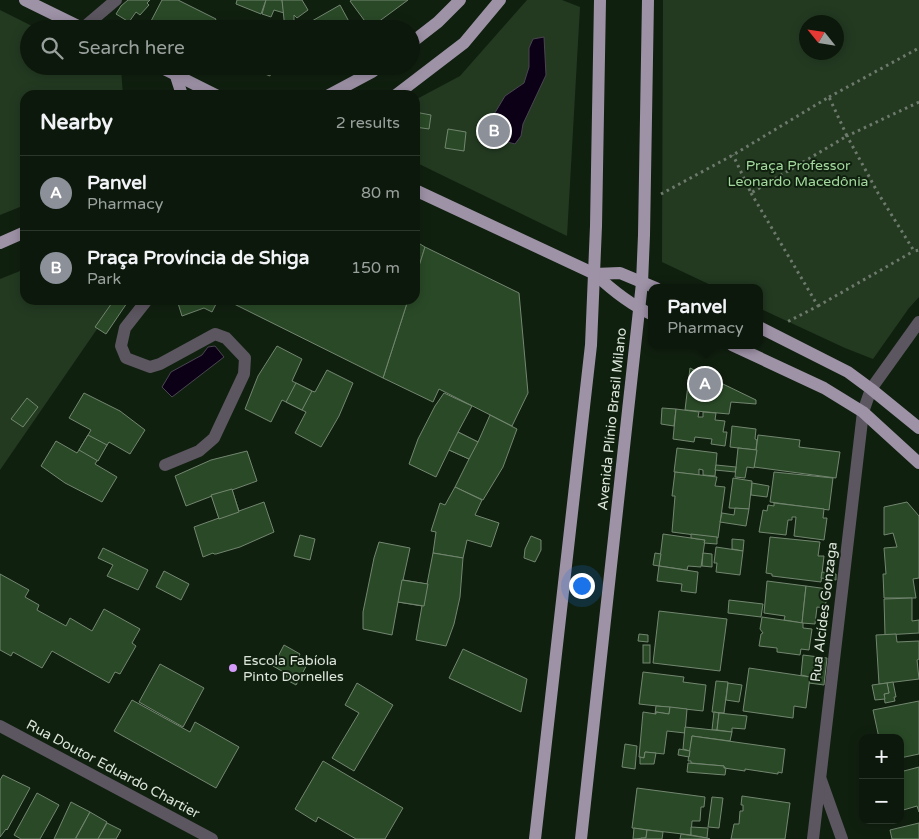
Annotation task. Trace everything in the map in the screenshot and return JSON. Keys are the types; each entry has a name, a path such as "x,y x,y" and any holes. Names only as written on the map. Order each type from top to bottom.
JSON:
{"main road":[{"path":"25,0 65,20"},
{"path":"420,36 438,22 460,0"},
{"path":"403,90 464,43 500,0"},
{"name":"Avenida Plínio Brasil Milano","path":"535,839 592,345 600,0"},
{"name":"Avenida Plínio Brasil Milano","path":"581,839 642,283 648,0"},
{"path":"338,90 366,75"},
{"path":"176,76 180,90"},
{"path":"176,76 205,90"},
{"path":"420,192 595,274 616,293 648,312"},
{"path":"0,243 20,234"},
{"path":"595,274 620,273 648,285"},
{"path":"764,329 848,372 919,428"},
{"path":"741,349 824,388 863,412 919,462"}],"street":[{"path":"93,20 116,0"},
{"path":"143,305 125,328 121,346 126,358 150,367 215,334 226,338 245,358 244,374 214,438 198,451 165,465"},
{"name":"Rua Alcídes Gonzaga","path":"813,839 863,412 871,389 919,322"},
{"name":"Rua Doutor Eduardo Chartier","path":"0,726 212,839"},
{"path":"820,776 842,839"}],"path":[{"path":"645,203 733,155 829,97 919,48"},
{"path":"829,97 847,136 878,193 914,251"},
{"path":"751,193 847,136 919,102"},
{"path":"733,155 751,193 818,306"},
{"path":"764,329 818,306 914,251 919,250"}],"green space":[{"path":"527,0 562,0 580,7 567,236 420,164 420,97 460,76"},
{"name":"Praça Professor Leonardo Macedônia","path":"663,0 919,0 919,297 873,359 763,310 763,284 709,284 662,262"},
{"path":"0,10 20,20 20,75 121,75 123,90 20,90 20,207 0,215"},
{"path":"20,271 20,305 114,305 0,470 0,279"}],"shaded area":[{"path":"544,37 546,75 523,124 521,136 515,144 500,140 500,133 490,121 505,96 524,83 529,67 529,48 533,39"},
{"path":"215,346 224,357 172,397 162,387 171,372 202,355 208,347"}],"building":[{"path":"128,0 150,0 147,3 149,5 140,15 136,12 130,20 126,20 116,14"},
{"path":"162,0 178,0 216,19 216,20 152,20"},
{"path":"237,0 266,0 261,14 236,4"},
{"path":"266,0 282,0 284,13 274,10 271,17 262,14"},
{"path":"282,0 302,0 308,10 297,18 294,15 294,20 284,20"},
{"path":"408,0 381,20 364,20 350,1"},
{"path":"340,5 348,20 314,20"},
{"path":"420,113 431,115 429,129 420,128"},
{"path":"448,129 466,132 464,151 445,148"},
{"path":"420,244 425,247 420,263"},
{"path":"425,247 519,293 528,393 512,426 439,389 433,402 383,378 406,305 420,305 420,263"},
{"path":"110,305 126,305 106,334 95,327"},
{"path":"179,305 216,305 212,312 204,308 182,316"},
{"path":"236,305 406,305 383,378"},
{"path":"277,346 302,359 292,381 312,391 315,392 327,370 353,383 339,416 321,447 295,433 306,412 282,400 271,422 245,409 258,376"},
{"path":"690,368 756,400 756,404 731,402 729,414 685,410"},
{"path":"296,383 312,391 302,410 286,402"},
{"path":"84,393 120,411 145,430 130,454 109,442 95,464 117,477 102,502 65,483 41,466 56,441 77,453 91,430 69,418"},
{"path":"444,393 472,406 458,432 478,442 490,415 517,429 503,467 483,500 455,487 469,459 449,450 436,477 409,464 418,439"},
{"path":"27,398 38,407 23,427 11,419"},
{"path":"662,408 676,409 674,426 661,424"},
{"path":"676,409 699,412 698,417 703,417 703,412 716,413 715,420 725,421 723,432 727,432 725,446 711,444 712,439 695,437 694,442 673,439"},
{"path":"732,426 756,429 756,450 730,447"},
{"path":"458,432 478,442 469,459 449,450"},
{"path":"88,435 107,445 98,461 79,450"},
{"path":"758,435 800,440 799,447 840,452 836,478 754,467"},
{"path":"677,448 717,453 715,476 703,475 703,470 699,469 699,475 674,472"},
{"path":"738,448 757,450 754,468 747,467 745,478 735,477"},
{"path":"247,451 257,481 232,490 239,511 264,502 274,532 240,547 203,557 194,527 219,518 212,496 186,506 175,476 211,460"},
{"path":"716,465 736,467 735,472 715,470"},
{"path":"675,472 717,477 715,486 725,487 718,538 672,532 675,496 672,496"},
{"path":"774,472 833,478 829,510 770,502"},
{"path":"733,478 752,481 749,509 729,508"},
{"path":"752,483 769,486 767,497 751,495"},
{"path":"455,487 482,500 475,515 499,523 491,547 467,540 463,558 433,553 436,532 431,531 440,503 445,505"},
{"path":"232,489 239,512 219,519 211,495"},
{"path":"907,502 919,516 919,578 913,579 916,598 884,598 883,574 886,574 884,548 897,547 893,533 884,535 884,507"},
{"path":"774,503 824,509 823,518 827,518 824,540 794,536 796,517 788,520 786,535 759,532 763,510 767,511 768,505 774,506"},
{"path":"735,508 749,509 746,526 720,522 722,513 734,515"},
{"path":"663,534 705,540 701,567 688,566 687,570 659,566"},
{"path":"691,534 717,537 717,544 704,543 705,540 691,538"},
{"path":"300,535 315,539 310,560 294,556"},
{"path":"531,536 541,540 541,550 535,562 524,558 525,549"},
{"path":"770,537 820,542 818,556 824,556 821,582 772,576 772,574 766,573"},
{"path":"732,539 744,540 743,551 732,549"},
{"path":"379,542 410,548 403,580 427,584 433,553 463,558 460,597 454,624 446,646 416,640 422,606 398,602 392,635 363,629 363,612"},
{"path":"716,547 743,551 740,575 716,572 717,563 714,563"},
{"path":"103,548 148,570 138,590 107,576 113,565 98,558"},
{"path":"655,553 661,554 659,566 653,565"},
{"path":"703,553 712,554 712,567 702,566"},
{"path":"659,566 698,572 696,593 681,591 682,584 657,581"},
{"path":"164,571 189,584 181,600 156,587"},
{"path":"822,572 836,574 836,580 821,578"},
{"path":"0,574 29,590 25,597 39,605 37,610 66,626 70,618 92,631 104,609 140,629 132,643 136,646 120,674 115,672 109,683 52,651 42,668 13,652 11,656 0,650"},
{"path":"402,580 428,584 424,606 398,602"},
{"path":"767,581 806,586 802,623 784,620 785,616 764,613"},
{"path":"806,586 828,589 825,608 817,607 815,624 802,623"},
{"path":"912,598 912,621 919,620 919,633 885,635 884,599"},
{"path":"729,600 763,604 761,617 728,613"},
{"path":"659,611 727,619 720,671 653,663"},
{"path":"762,617 803,623 803,628 812,629 809,650 801,649 800,655 777,652 777,648 759,646 761,634 763,633 760,629"},
{"path":"639,634 648,635 648,642 638,641"},
{"path":"896,634 897,642 919,641 919,659 917,660 919,679 879,684 876,635"},
{"path":"284,645 309,661 296,685 285,679 287,674 273,666"},
{"path":"643,645 650,645 650,663 643,663"},
{"path":"463,649 527,679 521,712 449,678"},
{"path":"803,655 827,658 824,685 809,683 810,677 801,675"},
{"path":"160,664 204,688 183,727 139,702"},
{"path":"749,668 810,677 806,708 794,706 793,718 743,711"},
{"path":"643,672 684,677 683,682 706,685 703,711 639,704"},
{"path":"716,681 728,682 724,713 712,712"},
{"path":"893,682 895,701 885,703 884,694 889,693 887,683"},
{"path":"357,683 393,705 354,771 332,758 359,713 345,705"},
{"path":"728,683 742,685 739,702 726,700"},
{"path":"887,683 889,693 884,694 885,699 875,700 872,685"},
{"path":"132,700 190,732 195,722 239,747 216,788 114,731"},
{"path":"919,701 919,754 904,757 904,734 878,734 873,710"},
{"path":"656,706 670,707 669,714 656,712 655,714"},
{"path":"670,707 687,709 685,733 667,731 664,754 645,752 644,758 639,757 643,712 669,714"},
{"path":"714,712 719,713 717,730 712,730"},
{"path":"719,713 747,716 745,729 732,728 732,732 717,730"},
{"path":"685,727 732,732 730,741 692,736 690,751 683,749"},
{"path":"692,736 785,749 782,773 745,769 745,771 724,768 724,766 691,763 691,761 688,761"},
{"path":"625,744 637,746 635,769 622,767"},
{"path":"679,749 690,751 689,757 678,755"},
{"path":"645,752 656,753 654,764 640,764 640,757 644,758"},
{"path":"323,761 403,808 385,839 356,839 318,817 316,822 295,809"},
{"path":"688,763 724,766 726,768 725,775 687,772"},
{"path":"919,767 919,812 917,806 904,810 904,771"},
{"path":"3,775 30,788 7,830 0,837 0,780"},
{"path":"637,788 705,797 704,807 701,807 700,821 692,821 691,835 632,828"},
{"path":"37,793 59,805 40,839 21,839 14,835"},
{"path":"742,796 790,803 785,839 731,839 734,824 739,824 740,811 743,811 743,805 741,805"},
{"path":"712,797 723,798 719,828 708,827"},
{"path":"71,802 90,812 75,839 54,839"},
{"path":"90,812 107,822 98,839 78,839 76,838"},
{"path":"107,823 121,830 116,839 98,839"},
{"path":"919,823 919,839 892,839 890,830"},
{"path":"691,827 708,828 707,838 691,835"},
{"path":"634,828 647,830 646,838 633,839"},
{"path":"647,830 663,832 662,839 641,839 646,838"},
{"path":"681,834 707,838 710,839 680,839"}],"place":[{"name":"Praça Província de Shiga","path":"494,131"},
{"name":"Panvel","path":"705,384"},
{"name":"Escola Fabíola Pinto Dornelles","path":"233,668"}]}
